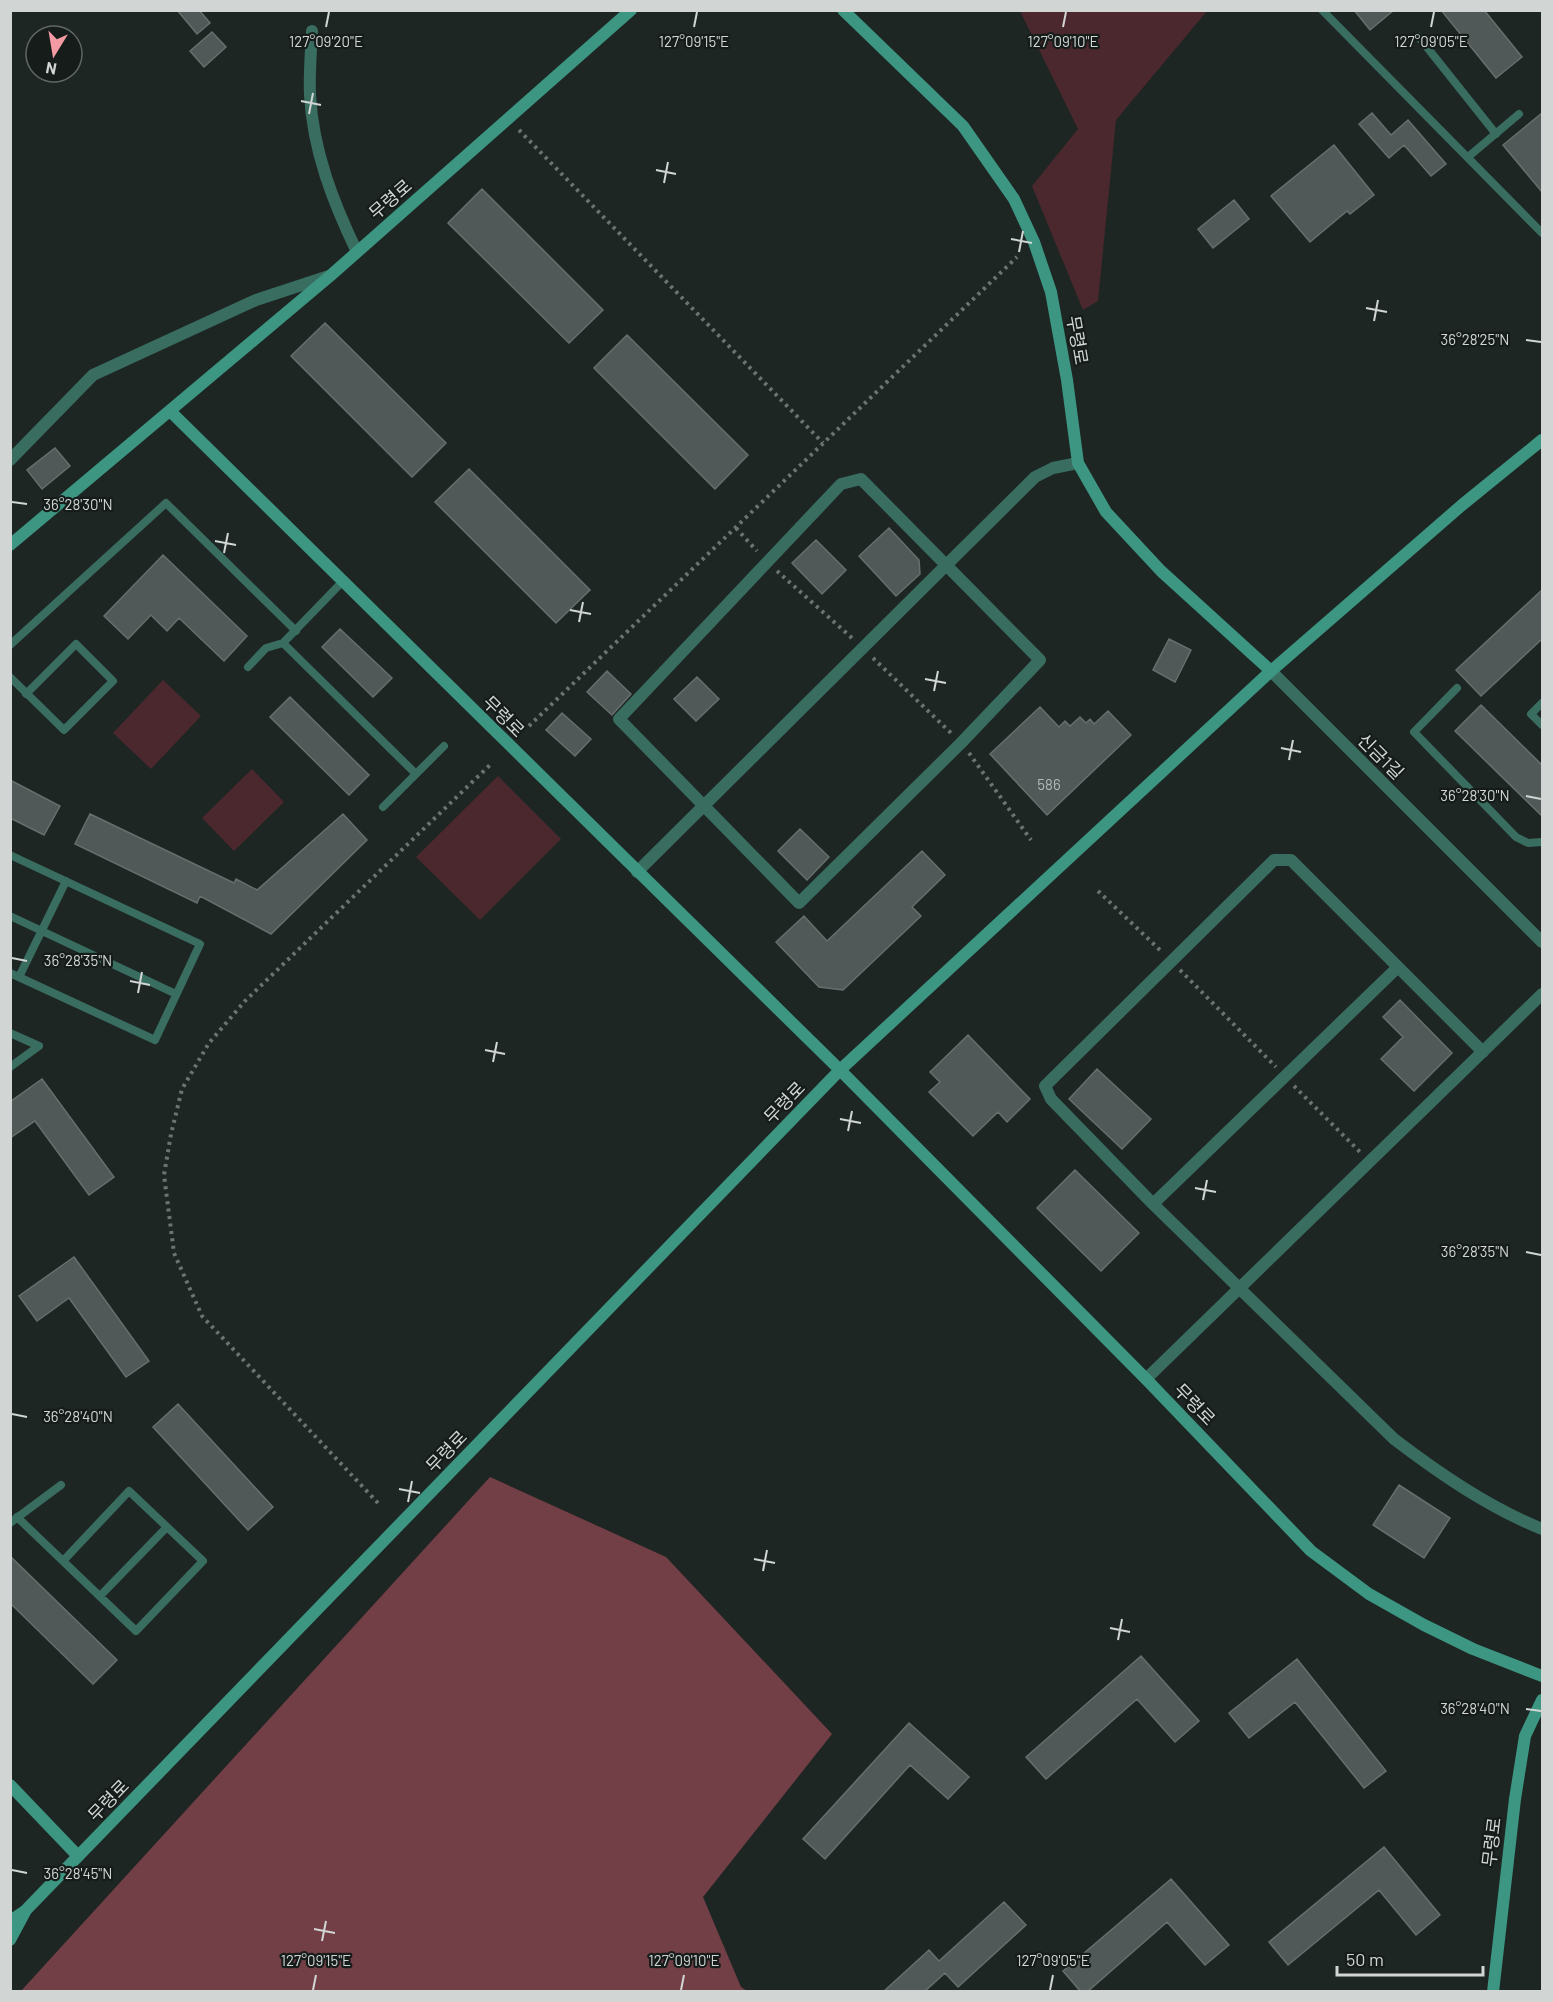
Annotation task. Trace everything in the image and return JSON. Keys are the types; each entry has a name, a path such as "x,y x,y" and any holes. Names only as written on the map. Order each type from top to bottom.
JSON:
{"street":[{"name":"무령로","path":"10,545 330,276 631,10"},
{"name":"무령로","path":"843,10 963,126 1014,199 1034,242 1051,292 1067,380 1077,463 1106,512 1161,572 1271,671"},
{"path":"312,31 310,95 317,152 335,205 357,252"},
{"path":"10,460 93,375 256,300 330,276"},
{"name":"무령로","path":"171,411 840,1070 1319,1557 1369,1594 1424,1625 1473,1649 1542,1676"},
{"name":"무령로","path":"10,1921 25,1911 840,1070 1271,671 1462,504 1542,440"},
{"path":"637,872 1035,477 1053,468 1077,463"},
{"path":"861,479 945,565 1040,660 961,743 799,903 619,719 841,484 861,479"},
{"name":"신금1길","path":"1271,671 1542,942"},
{"path":"1483,1052 1291,860 1274,860 1045,1086 1051,1099 1153,1204 1394,1439 1437,1472 1501,1510 1542,1529"},
{"path":"1153,1204 1398,967"},
{"path":"1146,1379 1542,994"},
{"name":"무령로","path":"1494,1992 1513,1809 1523,1746 1525,1736 1542,1700"},
{"path":"10,1785 78,1856"},
{"name":"무령로","path":"10,1940 25,1911"}],"lane":[{"path":"1322,10 1542,233"},
{"path":"1418,36 1496,134"},
{"path":"1468,157 1519,114"},
{"path":"10,645 166,503 296,631"},
{"path":"248,667 266,648 283,643 344,580"},
{"path":"283,643 416,774"},
{"path":"10,677 26,694 64,730 113,681 76,644 26,694"},
{"path":"1457,688 1414,732 1516,837 1528,843 1542,842"},
{"path":"1542,703 1531,714 1542,725"},
{"path":"383,807 444,746"},
{"path":"10,855 200,944 155,1040 10,973"},
{"path":"19,977 66,881"},
{"path":"10,916 176,994"},
{"path":"10,1034 39,1046 10,1067"},
{"path":"61,1485 14,1520 63,1561 136,1631 203,1561 129,1491 63,1561"},
{"path":"100,1596 167,1527"}],"path":[{"path":"519,130 823,443"},
{"path":"530,726 1017,257"},
{"path":"735,528 768,563 862,647 961,743 1031,840"},
{"path":"378,1503 202,1316 174,1253 164,1175 182,1089 209,1042 245,1001 492,763"},
{"path":"1098,891 1171,961 1370,1162"}],"shaded area":[{"path":"1020,11 1207,11 1116,120 1098,301 1083,310 1032,186 1078,129"},
{"path":"163,680 201,716 151,769 113,733"},
{"path":"252,769 284,802 234,851 202,818"},
{"path":"498,776 561,839 480,920 416,857"},
{"path":"490,1477 666,1557 832,1734 703,1897 741,1987 747,1991 21,1991"}],"building":[{"path":"177,10 199,10 210,23 197,34"},
{"path":"1354,10 1394,10 1370,30"},
{"path":"1441,10 1484,10 1522,57 1496,78"},
{"path":"212,32 226,47 204,67 190,51"},
{"path":"1372,113 1391,135 1408,120 1446,164 1431,176 1404,145 1389,158 1359,124"},
{"path":"1542,113 1542,192 1503,145"},
{"path":"1334,145 1374,195 1350,214 1347,211 1310,242 1271,196"},
{"path":"482,189 603,310 569,343 448,223"},
{"path":"1234,200 1249,219 1213,248 1198,229"},
{"path":"325,323 446,443 412,477 291,356"},
{"path":"627,335 748,455 715,489 594,368"},
{"path":"55,448 70,466 42,489 27,470"},
{"path":"469,469 590,590 556,623 435,502"},
{"path":"889,528 919,560 920,574 896,596 859,556"},
{"path":"816,540 846,570 822,594 792,563"},
{"path":"163,555 247,636 224,661 179,618 167,631 151,615 128,639 104,616"},
{"path":"1542,590 1542,639 1481,696 1456,670"},
{"path":"340,629 392,678 373,697 322,647"},
{"path":"1169,639 1191,650 1175,682 1153,670"},
{"path":"607,671 631,694 612,715 587,692"},
{"path":"697,677 719,699 696,721 674,699"},
{"path":"290,697 369,775 349,795 270,717"},
{"path":"1481,705 1542,765 1542,816 1455,731"},
{"path":"1040,707 1059,727 1065,721 1070,726 1080,717 1086,723 1090,719 1094,724 1108,711 1131,735 1047,815 990,754"},
{"path":"562,713 591,739 575,756 546,730"},
{"path":"10,780 60,806 44,835 10,818"},
{"path":"90,814 234,883 236,879 257,890 343,814 367,840 271,934 200,896 197,903 75,844"},
{"path":"800,829 829,857 807,880 778,851"},
{"path":"922,851 945,875 912,907 921,916 843,990 819,987 776,942 804,916 827,941"},
{"path":"1400,1000 1452,1053 1414,1091 1381,1059 1403,1037 1383,1017"},
{"path":"968,1035 1030,1099 1007,1122 998,1112 973,1136 929,1092 940,1082 930,1072"},
{"path":"1097,1069 1151,1119 1122,1149 1069,1099"},
{"path":"42,1079 114,1177 89,1195 35,1121 10,1138 10,1102"},
{"path":"1075,1170 1139,1233 1101,1271 1037,1208"},
{"path":"74,1257 149,1361 126,1377 69,1298 37,1321 19,1296"},
{"path":"178,1404 273,1507 248,1530 153,1427"},
{"path":"1399,1485 1450,1518 1424,1558 1373,1525"},
{"path":"10,1556 117,1660 93,1684 10,1603"},
{"path":"1141,1656 1199,1721 1175,1742 1137,1699 1046,1779 1026,1757"},
{"path":"1297,1659 1386,1771 1364,1788 1295,1702 1249,1738 1229,1713"},
{"path":"909,1723 969,1777 948,1799 910,1765 825,1859 803,1839"},
{"path":"1384,1847 1440,1915 1416,1935 1379,1890 1288,1965 1269,1942"},
{"path":"1171,1879 1229,1945 1205,1965 1167,1922 1087,1992 1081,1992 1063,1971"},
{"path":"1004,1902 1026,1925 958,1987 945,1973 924,1992 883,1992 929,1950 939,1961"}]}
